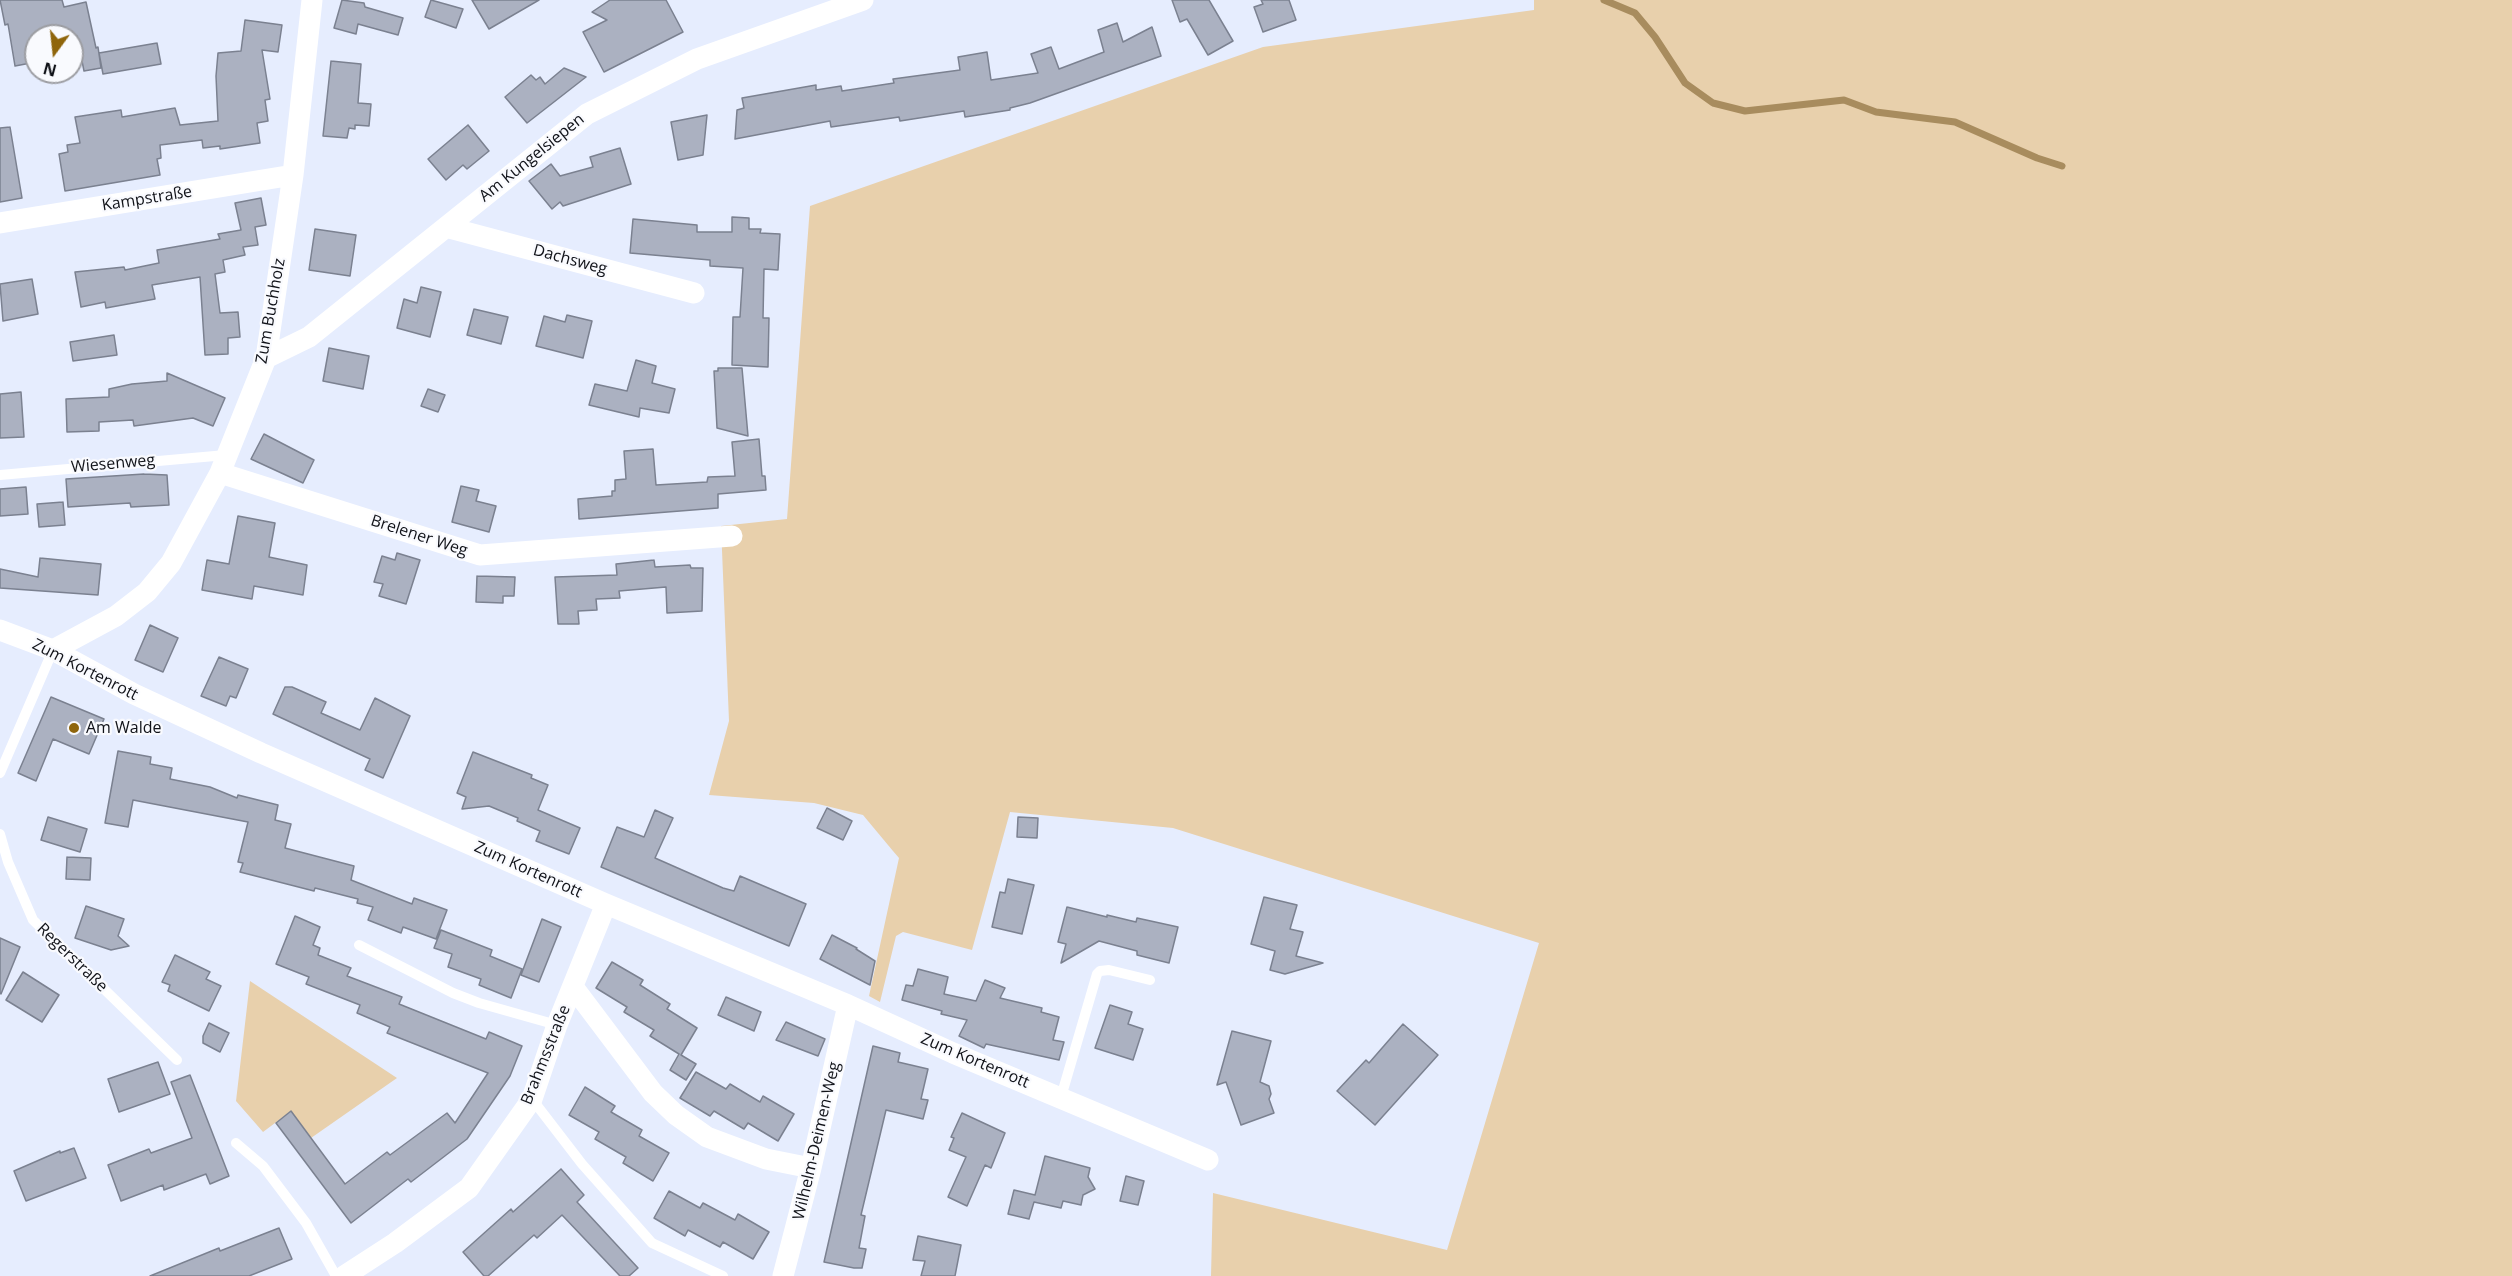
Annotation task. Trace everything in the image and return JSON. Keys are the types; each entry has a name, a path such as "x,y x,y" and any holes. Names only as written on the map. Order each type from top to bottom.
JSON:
{"street":[{"name":"Zum Buchholz","path":"52,650 116,616 147,592 171,563 223,464 266,358 293,175 312,0"},
{"name":"Am Kungelsiepen","path":"266,358 309,337 587,114 697,59 864,0"},
{"name":"Kampstraße","path":"0,223 293,175"},
{"name":"Dachsweg","path":"446,227 694,293"},
{"name":"Brelener Weg","path":"223,464 480,555 732,536"},
{"name":"Zum Kortenrott","path":"0,630 52,650 134,694 240,743 606,904 1208,1160"},
{"name":"Brahmsstraße","path":"344,1276 395,1243 469,1188 532,1099 557,1025 574,988 606,904"},
{"path":"574,988 653,1093 676,1115 707,1137 766,1158 811,1168"},
{"name":"Wilhelm-Deimen-Weg","path":"783,1276 811,1168 848,1005"}],"lane":[{"name":"Wiesenweg","path":"0,475 223,464"},
{"path":"0,773 52,650"},
{"name":"Regerstraße","path":"0,834 8,862 33,920 177,1060"},
{"path":"358,945 453,993 478,1003 557,1025"},
{"path":"1061,1098 1097,974 1100,971 1109,970 1149,980"},
{"path":"532,1099 582,1164 652,1243 723,1276"},
{"path":"236,1143 263,1166 292,1204 306,1223 336,1276"}],"shaded area":[{"path":"1534,0 2512,0 2512,1276 1211,1276 1213,1193 1447,1250 1539,943 1173,828 1010,812 972,950 903,932 896,936 880,1002 869,996 899,858 863,815 814,803 709,795 729,721 721,526 787,519 810,206 1263,47 1534,10"},
{"path":"250,981 397,1078 311,1138 291,1111 263,1132 236,1101"}],"building":[{"path":"0,0 62,0 64,7 86,2 101,68 84,71 84,24 24,24 24,64 15,66 8,24 5,25"},
{"path":"342,0 364,3 365,7 403,18 398,35 358,24 356,34 334,28"},
{"path":"431,0 463,9 456,28 425,17"},
{"path":"472,0 539,0 489,29"},
{"path":"610,0 666,0 683,32 604,72 583,32 607,20 592,12"},
{"path":"1172,0 1209,0 1233,41 1208,55 1187,19 1180,22"},
{"path":"1261,0 1289,0 1296,20 1263,32 1254,7 1263,4"},
{"path":"245,20 282,25 278,52 262,50 270,99 265,100 268,121 257,123 260,143 220,149 220,146 203,148 202,140 160,145 161,158 157,159 160,175 65,191 59,154 68,152 67,145 80,143 75,117 121,110 122,117 175,108 180,125 218,121 216,76 218,53 241,51"},
{"path":"1117,23 1123,42 1152,27 1161,56 1010,108 1010,110 965,117 964,111 900,121 899,117 831,127 830,121 735,139 737,110 744,108 742,98 816,85 816,90 841,86 842,91 894,83 893,79 960,70 958,57 987,52 991,80 1038,73 1031,54 1051,47 1059,69 1104,52 1098,30"},
{"path":"157,43 161,64 103,74 99,53"},
{"path":"331,61 361,64 358,103 371,104 369,126 355,125 355,129 349,128 347,138 323,136"},
{"path":"564,68 586,77 527,123 505,97 531,75 536,80 540,77 545,84"},
{"path":"707,115 703,155 678,160 671,122"},
{"path":"468,125 489,151 467,169 463,165 446,180 428,159"},
{"path":"10,127 22,198 0,202 0,128"},
{"path":"620,148 631,184 563,206 560,202 552,209 529,181 551,164 560,176 593,167 590,157"},
{"path":"261,198 266,225 255,227 258,245 243,247 245,255 223,260 225,272 215,274 220,313 238,312 240,337 228,338 228,354 205,355 200,277 152,285 155,299 106,308 105,302 81,307 75,272 124,267 125,270 159,263 157,250 220,239 218,234 241,230 235,203"},
{"path":"732,217 749,218 749,229 761,229 760,233 780,234 778,270 764,269 763,318 769,318 768,367 732,365 733,317 740,317 743,268 710,266 710,260 630,253 633,219 697,225 697,232 732,232"},
{"path":"315,229 356,235 350,276 309,270"},
{"path":"32,279 38,314 3,321 0,284"},
{"path":"421,287 441,292 430,337 397,328 404,299 417,303"},
{"path":"474,309 508,317 501,344 467,335"},
{"path":"567,315 592,321 583,358 536,346 544,316 565,322"},
{"path":"114,335 117,355 73,361 70,342"},
{"path":"329,348 369,356 363,389 323,381"},
{"path":"636,360 656,366 652,383 675,389 669,413 640,408 639,417 589,405 595,384 627,391"},
{"path":"718,368 742,368 748,436 717,428 714,371 718,371"},
{"path":"167,373 225,398 213,426 193,418 134,426 133,420 99,422 99,431 67,432 66,399 109,397 109,389 132,384 167,381"},
{"path":"428,389 445,395 438,412 421,406"},
{"path":"21,392 24,437 0,438 0,394"},
{"path":"264,434 314,460 303,483 251,459"},
{"path":"759,439 762,476 765,476 766,490 718,494 718,508 579,519 578,499 612,496 612,491 615,491 615,480 626,479 624,451 653,449 656,485 707,482 708,477 735,476 732,442"},
{"path":"144,474 167,475 169,505 131,507 130,503 68,507 66,479"},
{"path":"461,486 479,490 476,501 496,506 489,532 452,522"},
{"path":"26,487 28,514 0,516 0,489"},
{"path":"63,502 65,525 39,527 37,504"},
{"path":"238,516 275,523 269,557 307,565 303,595 254,586 252,599 202,590 207,560 229,564"},
{"path":"397,553 420,560 406,604 379,596 383,584 374,582 382,556 395,560"},
{"path":"40,558 101,564 98,595 0,588 0,569 38,577"},
{"path":"654,560 655,567 690,565 691,568 703,568 702,611 667,613 666,587 619,591 620,598 596,599 597,610 578,611 579,624 558,624 555,577 617,575 616,564"},
{"path":"477,576 515,577 514,596 503,596 503,603 476,602"},
{"path":"150,625 178,638 163,672 135,660"},
{"path":"219,657 248,669 236,698 230,696 226,706 201,696"},
{"path":"285,687 292,687 326,702 321,713 360,730 375,698 410,716 383,778 365,770 370,759 273,714"},
{"name":"Am Walde","path":"51,697 104,719 89,754 53,739 36,781 18,773"},
{"path":"118,751 151,757 150,764 172,768 170,779 210,787 237,798 238,795 278,805 275,820 291,824 285,848 354,866 351,880 412,904 414,898 447,910 436,939 403,927 401,933 368,920 373,907 357,903 358,899 315,888 314,891 240,872 243,863 238,862 248,822 133,800 128,827 105,823"},
{"path":"473,752 532,775 531,778 548,785 538,810 580,828 569,854 536,841 540,831 517,821 518,818 489,806 462,809 466,797 457,793"},
{"path":"827,808 852,821 843,840 817,828"},
{"path":"655,810 673,818 655,858 723,888 734,891 740,876 806,904 789,946 601,867 617,827 644,837"},
{"path":"48,817 87,829 80,852 41,840"},
{"path":"1018,817 1038,818 1037,838 1017,837"},
{"path":"67,857 91,858 90,880 66,879"},
{"path":"1008,879 1034,885 1022,934 992,927 1000,892 1005,893"},
{"path":"1264,897 1297,905 1290,929 1303,932 1296,956 1323,963 1285,974 1270,970 1275,951 1251,944"},
{"path":"86,906 124,919 118,936 129,946 111,950 75,938"},
{"path":"1067,907 1107,917 1107,915 1136,922 1137,918 1178,927 1169,963 1137,955 1137,951 1099,941 1061,963 1066,944 1058,942"},
{"path":"295,916 320,927 313,945 320,948 318,955 351,968 347,976 402,997 399,1004 486,1039 489,1032 522,1046 510,1076 467,1139 411,1182 408,1179 351,1223 276,1123 291,1111 345,1184 387,1152 390,1155 447,1113 455,1123 488,1073 387,1033 390,1027 357,1013 360,1005 306,984 309,977 276,964"},
{"path":"542,919 561,927 539,982 521,975"},
{"path":"441,930 492,950 490,956 522,969 511,998 479,985 481,979 448,967 452,954 434,948"},
{"path":"832,935 857,948 875,961 870,985 820,959"},
{"path":"0,938 20,947 1,994 0,993"},
{"path":"175,955 210,972 206,979 221,986 209,1011 168,991 170,985 162,982"},
{"path":"612,962 643,980 640,985 670,1004 667,1009 697,1028 681,1055 696,1064 686,1080 670,1070 679,1054 650,1036 654,1030 624,1012 627,1007 596,988"},
{"path":"918,969 948,977 944,994 976,1001 985,980 1005,988 1000,998 1042,1008 1041,1012 1059,1017 1053,1040 1064,1042 1059,1060 986,1044 984,1048 959,1036 967,1020 941,1014 942,1011 902,1000 906,985 913,986"},
{"path":"23,972 59,995 42,1022 6,1000"},
{"path":"726,997 761,1012 754,1031 718,1015"},
{"path":"1110,1005 1132,1012 1128,1024 1143,1029 1133,1060 1095,1048"},
{"path":"786,1022 825,1039 818,1056 776,1040"},
{"path":"209,1023 229,1033 220,1052 203,1043 203,1036"},
{"path":"1403,1024 1438,1055 1375,1125 1337,1091 1366,1060 1369,1063"},
{"path":"1232,1031 1271,1041 1260,1082 1269,1086 1271,1094 1269,1099 1274,1113 1241,1125 1226,1082 1217,1085"},
{"path":"873,1046 900,1053 898,1062 928,1069 921,1099 928,1100 923,1119 886,1110 861,1215 865,1216 859,1248 866,1249 862,1268 854,1268 824,1262"},
{"path":"158,1062 170,1094 119,1112 108,1079"},
{"path":"696,1072 726,1089 730,1084 760,1102 763,1096 794,1114 778,1141 748,1123 744,1129 714,1111 710,1116 680,1098"},
{"path":"190,1075 229,1176 210,1184 206,1174 164,1190 163,1185 121,1201 108,1165 149,1149 151,1153 192,1138 171,1082"},
{"path":"585,1087 615,1106 611,1112 642,1130 639,1136 669,1153 653,1181 623,1163 626,1157 595,1139 599,1132 569,1115"},
{"path":"962,1113 1005,1133 991,1168 985,1165 967,1206 948,1197 966,1157 949,1150 954,1138 951,1137"},
{"path":"74,1148 86,1178 26,1201 14,1171 60,1151 60,1153"},
{"path":"1045,1156 1090,1168 1088,1177 1095,1189 1083,1195 1081,1205 1063,1201 1061,1208 1034,1202 1029,1219 1008,1214 1014,1190 1035,1195"},
{"path":"561,1169 584,1195 577,1202 638,1268 629,1276 620,1276 562,1215 537,1238 534,1235 488,1276 484,1276 463,1252"},
{"path":"1126,1176 1144,1181 1138,1205 1120,1201"},
{"path":"669,1191 700,1208 703,1203 735,1220 738,1214 769,1232 753,1259 723,1242 720,1247 688,1230 685,1236 654,1218"},
{"path":"279,1228 292,1259 249,1276 150,1276 219,1248 220,1251"},
{"path":"918,1236 961,1245 955,1276 921,1276 925,1261 913,1260"}],"waterway":[{"path":"1604,0 1635,13 1655,37 1685,83 1713,103 1745,111 1844,100 1876,112 1955,122 2037,158 2062,166"}],"place":[{"name":"Am Walde","path":"74,728"}]}
